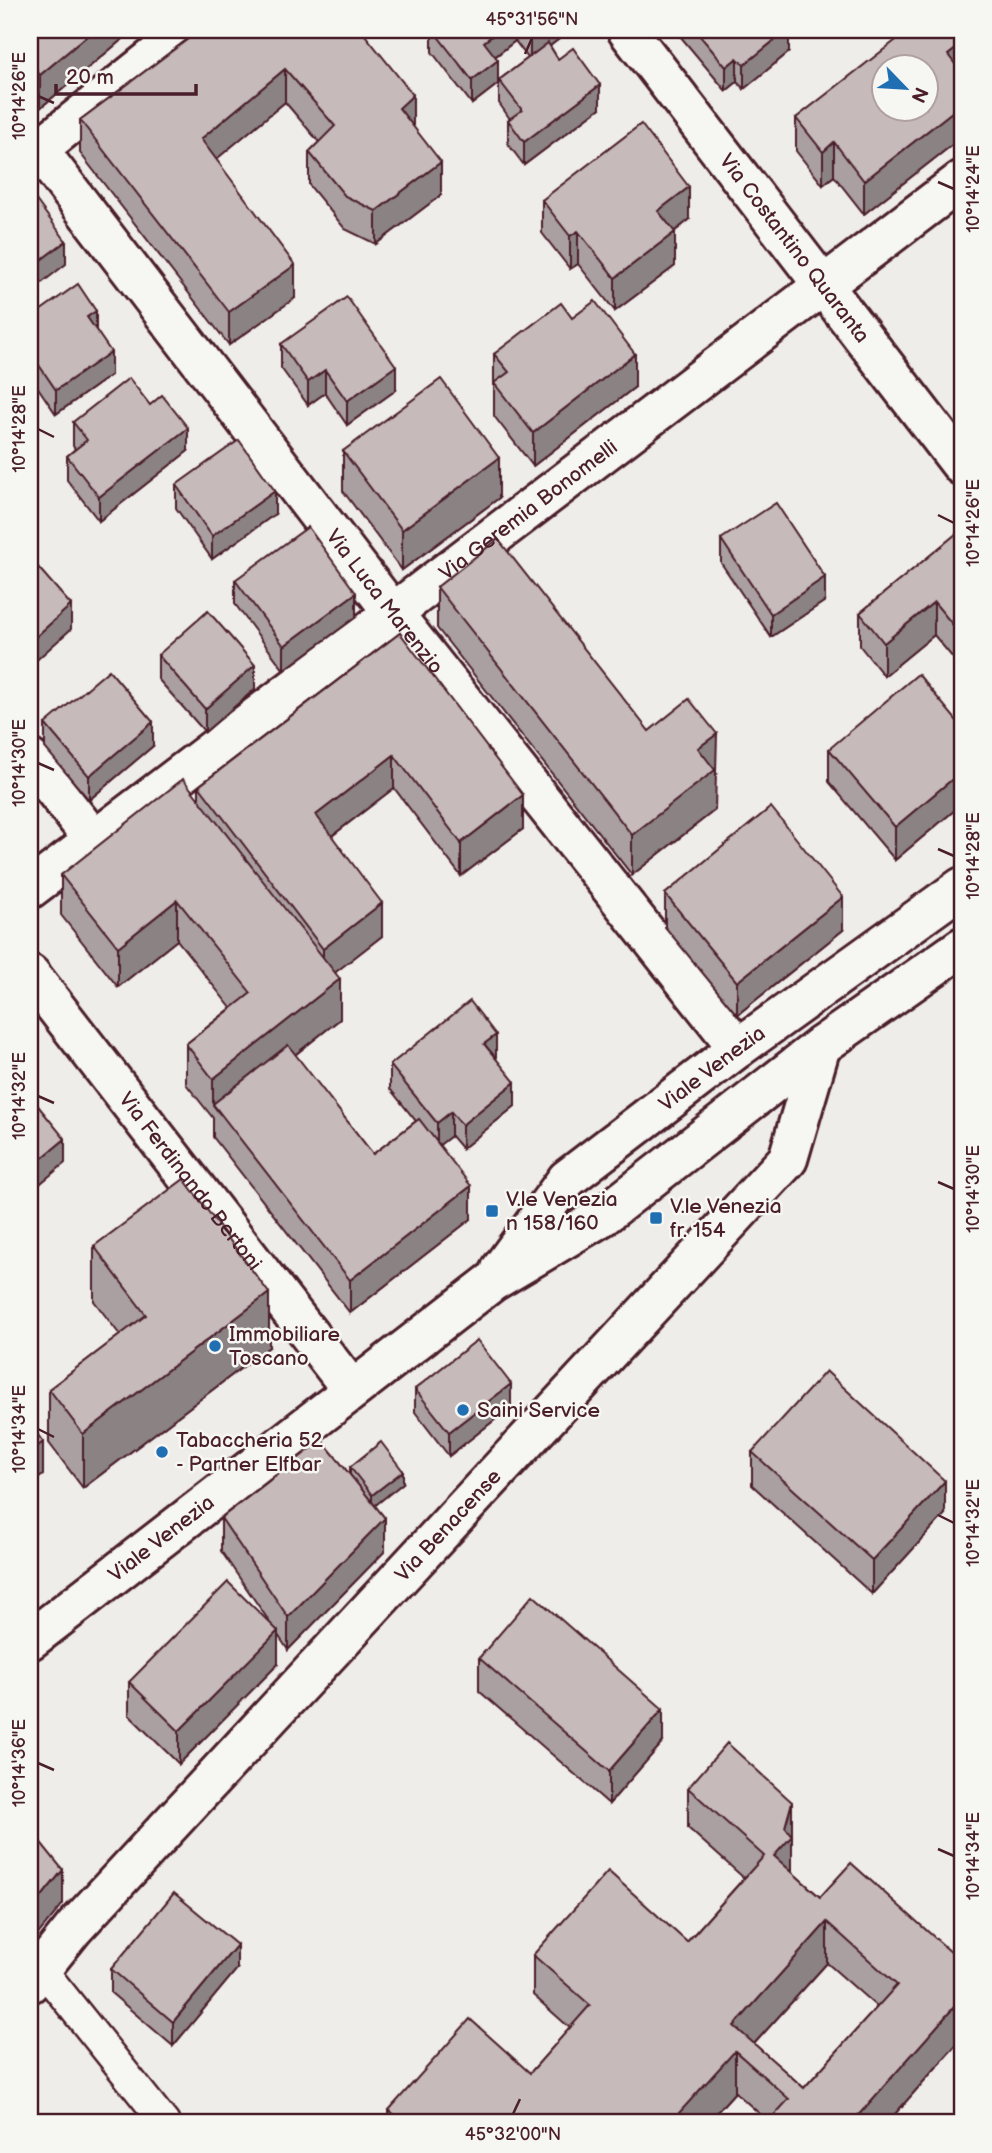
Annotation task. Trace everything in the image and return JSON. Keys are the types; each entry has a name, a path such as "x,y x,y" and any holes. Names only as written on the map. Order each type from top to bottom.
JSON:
{"street":[{"path":"34,153 188,30"},
{"name":"Via Costantino Quaranta","path":"627,30 962,466"},
{"name":"Via Luca Marenzio","path":"34,153 738,1048"},
{"name":"Via Geremia Bonomelli","path":"30,889 962,180"},
{"path":"30,759 94,840"},
{"name":"Viale Venezia","path":"492,1282 567,1179 738,1048 962,887"},
{"name":"Viale Venezia","path":"30,1640 492,1282 603,1216 821,1046 962,947"},
{"name":"Via Ferdinando Bertoni","path":"30,974 352,1390"},
{"name":"Via Benacense","path":"35,1976 74,1928 788,1159 821,1046"}],"lane":[{"path":"35,1976 165,2123"}],"building":[{"path":"30,30 94,30 40,75 30,62"},
{"path":"200,30 361,30 413,95 399,108 441,162 376,211 345,196 309,152 335,126 285,69 201,139 295,265 229,312 80,120"},
{"path":"433,30 499,30 484,42 498,60 472,80"},
{"path":"525,30 540,30 530,37"},
{"path":"695,30 787,30 744,65 737,58 726,67"},
{"path":"909,30 953,30 962,44 948,55 962,73 962,104 940,121 940,52 881,52"},
{"path":"548,43 558,59 573,48 600,85 524,142 508,120 522,110 499,80"},
{"path":"870,60 870,122 939,122 864,181 834,142 823,152 796,118"},
{"path":"641,124 689,187 658,211 675,232 615,278 578,231 570,236 542,200"},
{"path":"30,192 66,241 30,268"},
{"path":"78,284 96,311 87,317 111,352 56,390 30,352 30,318"},
{"path":"347,297 396,366 347,401 325,370 308,382 281,344"},
{"path":"595,301 635,354 533,433 494,383 509,372 494,354 561,303 572,318"},
{"path":"129,378 150,405 162,395 188,428 99,497 67,456 87,440 73,422"},
{"path":"441,379 499,458 402,530 343,451"},
{"path":"239,440 275,491 212,536 176,485"},
{"path":"776,503 825,577 771,614 721,539"},
{"path":"308,527 356,593 284,646 235,580"},
{"path":"962,529 962,636 934,602 884,643 860,613"},
{"path":"498,539 649,731 689,699 717,734 698,748 715,770 632,835 437,587"},
{"path":"30,558 71,605 30,642"},
{"path":"208,611 255,665 205,709 158,655"},
{"path":"400,633 523,795 461,843 394,755 316,815 382,903 323,949 199,786"},
{"path":"109,670 153,722 89,776 45,724"},
{"path":"918,674 962,727 962,771 895,827 829,749"},
{"path":"183,779 340,979 213,1079 186,1044 251,993 177,900 118,947 61,875"},
{"path":"771,807 843,897 737,982 665,894"},
{"path":"470,1001 496,1035 484,1044 515,1082 462,1125 451,1112 437,1123 390,1065"},
{"path":"288,1045 373,1154 419,1119 471,1186 350,1280 213,1104"},
{"path":"30,1096 65,1139 30,1168"},
{"path":"184,1179 269,1293 83,1434 49,1389 146,1315 94,1246"},
{"path":"477,1340 511,1384 449,1432 415,1389"},
{"path":"826,1371 945,1481 872,1560 752,1452"},
{"path":"30,1424 43,1442 30,1452"},
{"path":"322,1440 385,1518 288,1617 221,1518"},
{"path":"381,1442 403,1471 372,1495 350,1467"},
{"path":"228,1582 278,1631 179,1731 129,1682"},
{"path":"533,1595 663,1709 609,1771 479,1658"},
{"path":"727,1743 792,1802 785,1827 792,1836 774,1856 820,1897 851,1863 962,1962 962,1998 854,2120 858,2123 767,2123 789,2099 735,2051 670,2123 404,2123 389,2110 470,2019 530,2073 590,2005 533,1955 608,1871 687,1942 764,1856 688,1788","holes":["827,1922 897,1985 804,2088 734,2026"]},
{"path":"30,1829 63,1870 30,1911"},
{"path":"174,1893 237,1945 173,2022 111,1969"}],"place":[{"name":"V.le Venezia n 158/160","path":"492,1211"},
{"name":"V.le Venezia fr. 154","path":"656,1218"},
{"name":"Immobiliare Toscano","path":"215,1346"},
{"name":"Saini Service","path":"463,1410"},
{"name":"Tabaccheria 52 - Partner Elfbar","path":"162,1452"}]}
